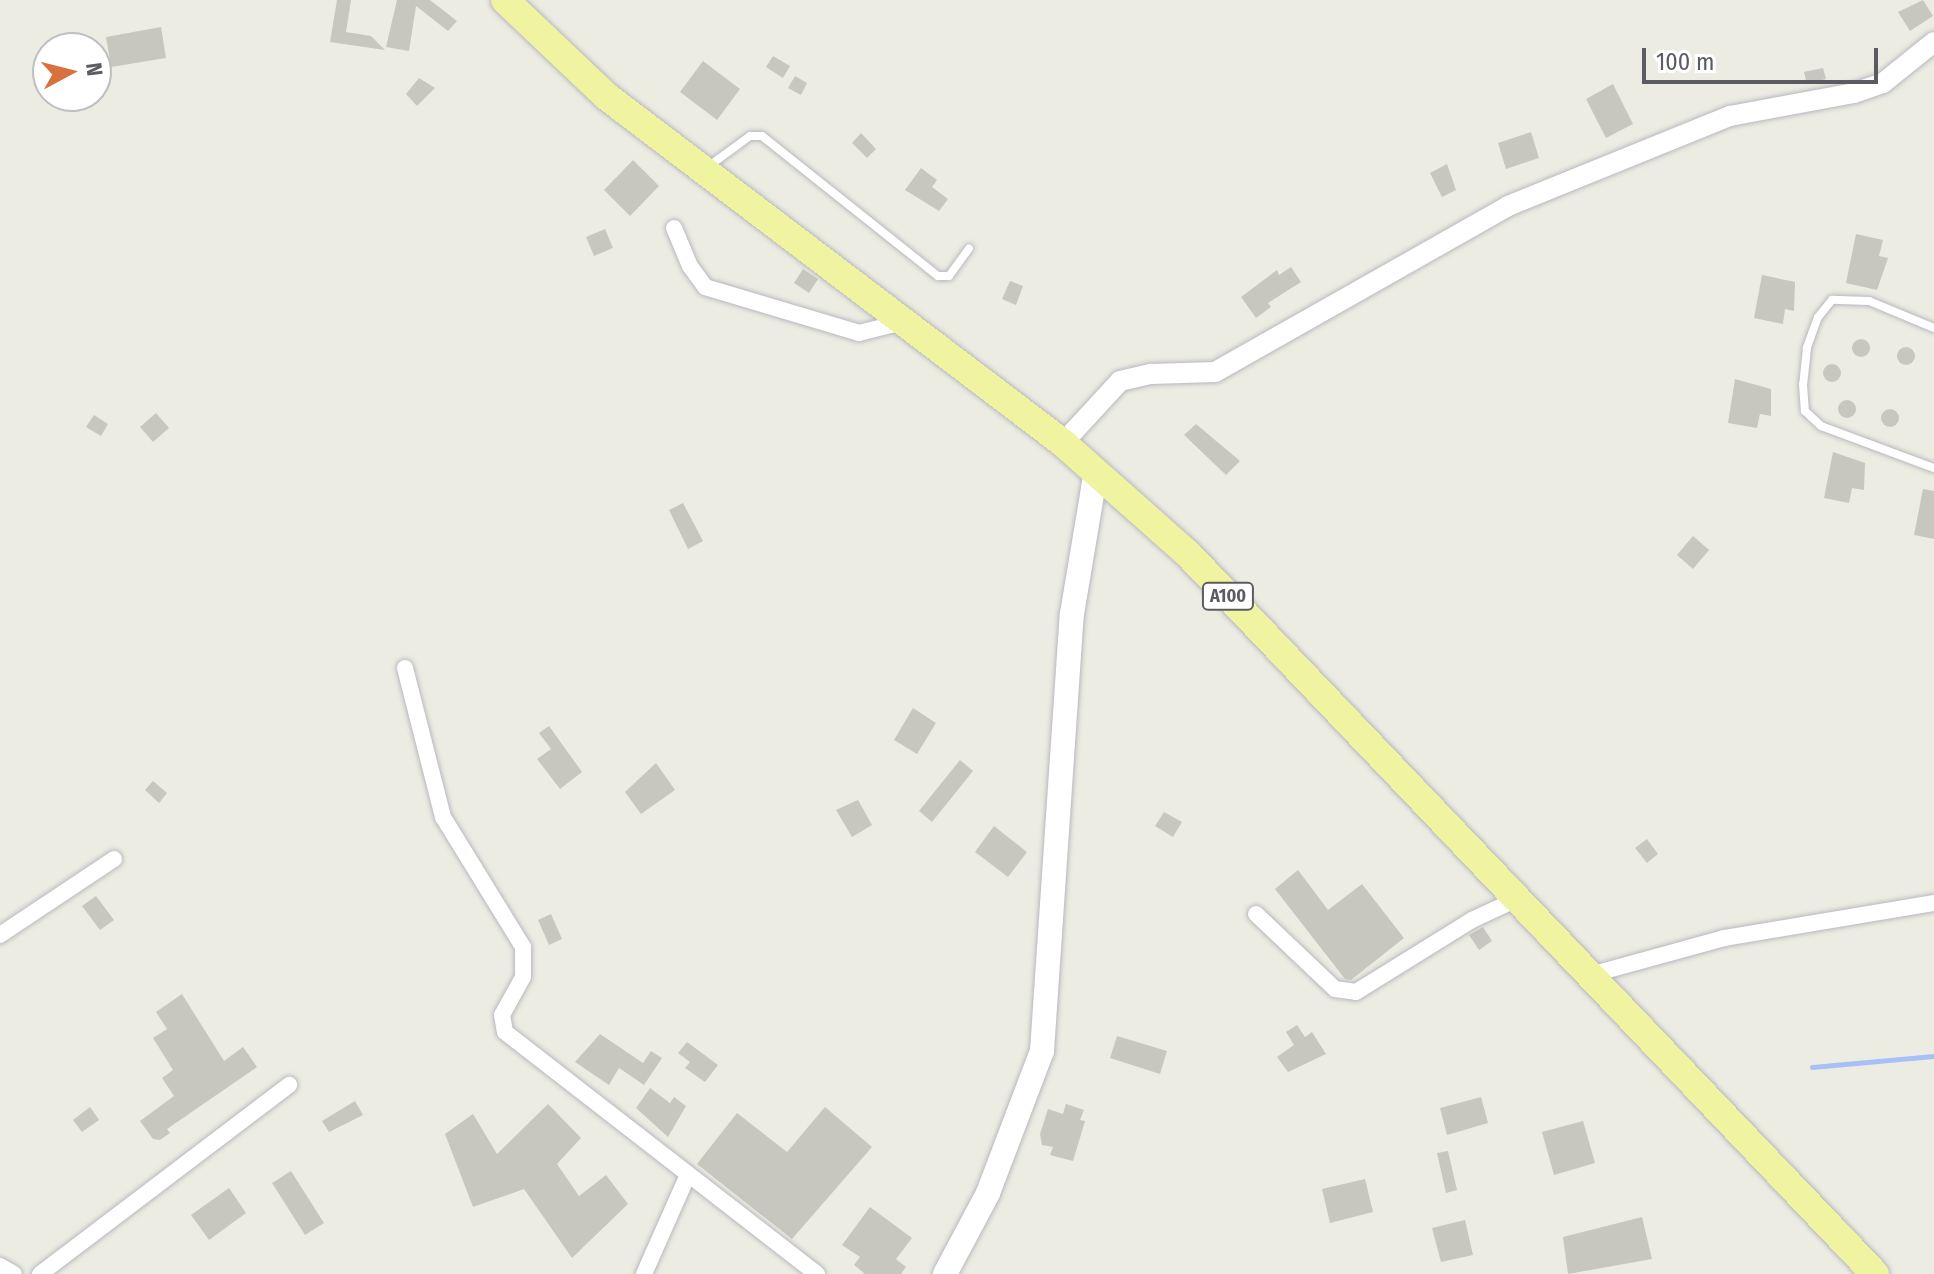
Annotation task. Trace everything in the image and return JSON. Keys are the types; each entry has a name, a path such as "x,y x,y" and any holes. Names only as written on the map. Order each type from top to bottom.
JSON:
{"highway":[{"name":"A100","path":"505,0 606,96 907,321 1063,443 1188,554 1875,1274"}],"main road":[{"path":"945,1274 988,1193 1042,1051 1072,614 1096,471"}],"street":[{"path":"1063,443 1120,381 1151,374 1215,372 1508,206 1730,116 1854,93 1883,83 1905,71 1934,42"},
{"path":"674,228 698,279 717,292 859,333 907,321"},
{"path":"405,668 443,817 523,947 523,977 502,1015 505,1032 687,1177 817,1274"},
{"path":"0,935 114,859"},
{"path":"1256,914 1335,989 1356,992 1450,933 1519,898"},
{"path":"1590,975 1724,938 1934,903"},
{"path":"40,1274 289,1085"},
{"path":"644,1274 687,1177"},
{"path":"0,1266 14,1274"}],"lane":[{"path":"706,169 750,136 762,136 938,276 949,276 969,248"},
{"path":"1934,328 1869,301 1832,300 1818,317 1807,348 1803,384 1805,411 1821,426 1934,468"}],"building":[{"path":"337,0 351,0 346,32 371,36 385,50 330,42"},
{"path":"397,0 430,0 457,21 448,31 416,6 409,51 386,47"},
{"path":"1923,0 1933,16 1910,31 1898,12"},
{"path":"161,27 166,58 112,67 112,36"},
{"path":"773,56 790,66 783,78 766,67"},
{"path":"703,61 740,89 717,120 680,92"},
{"path":"1823,68 1826,79 1807,84 1804,72"},
{"path":"795,76 807,83 801,95 788,88"},
{"path":"419,78 435,88 417,106 406,94"},
{"path":"1613,84 1633,124 1606,138 1586,99"},
{"path":"1531,132 1539,158 1506,169 1498,143"},
{"path":"861,133 876,149 867,158 852,143"},
{"path":"633,160 659,186 630,216 604,190"},
{"path":"1447,164 1456,190 1442,197 1430,173"},
{"path":"921,168 937,180 932,187 948,199 939,211 905,190"},
{"path":"605,229 613,248 594,256 586,237"},
{"path":"1856,234 1883,240 1879,256 1888,258 1877,290 1846,283"},
{"path":"1291,267 1301,282 1268,303 1271,307 1256,318 1241,297 1277,270 1279,275"},
{"path":"803,269 818,279 809,293 794,283"},
{"path":"1762,275 1795,282 1794,311 1785,309 1783,324 1754,318"},
{"path":"1010,281 1023,286 1016,305 1002,299"},
{"path":"1861,339 1870,348 1861,357 1852,348"},
{"path":"1906,347 1915,356 1906,365 1897,356"},
{"path":"1832,364 1841,373 1832,382 1823,373"},
{"path":"1735,379 1771,389 1771,416 1760,414 1757,428 1728,423"},
{"path":"1847,400 1856,409 1847,418 1838,409"},
{"path":"1890,409 1899,418 1890,427 1881,418"},
{"path":"156,413 169,428 153,442 140,427"},
{"path":"94,415 108,424 101,436 86,427"},
{"path":"1196,424 1240,461 1226,475 1184,435"},
{"path":"1833,452 1865,463 1864,490 1852,488 1849,503 1824,498"},
{"path":"1923,489 1934,491 1934,539 1914,535"},
{"path":"683,503 703,541 688,549 669,510"},
{"path":"1693,536 1709,550 1693,569 1677,555"},
{"path":"913,708 936,723 917,754 894,740"},
{"path":"549,726 582,772 560,789 537,759 551,749 539,733"},
{"path":"960,760 973,771 932,822 919,811"},
{"path":"656,763 675,790 641,814 625,792"},
{"path":"153,781 167,793 159,803 145,790"},
{"path":"858,800 872,825 852,837 836,810"},
{"path":"1164,812 1182,822 1173,837 1155,826"},
{"path":"994,826 1027,852 1008,877 975,852"},
{"path":"1647,839 1658,854 1647,863 1635,848"},
{"path":"1298,870 1328,910 1362,884 1404,938 1351,980 1345,979 1275,889"},
{"path":"96,896 114,920 100,930 82,906"},
{"path":"551,914 562,939 549,945 538,920"},
{"path":"1483,927 1492,941 1479,950 1469,935"},
{"path":"182,994 224,1061 243,1047 257,1067 167,1129 170,1133 160,1140 153,1139 140,1121 174,1096 162,1078 173,1070 153,1038 167,1029 156,1012"},
{"path":"1297,1025 1305,1037 1312,1032 1326,1054 1288,1072 1277,1057 1294,1045 1286,1032"},
{"path":"600,1034 643,1063 651,1051 662,1058 644,1085 619,1068 609,1085 575,1062"},
{"path":"1117,1036 1167,1051 1160,1074 1110,1058"},
{"path":"687,1042 718,1065 705,1082 685,1068 690,1062 678,1053"},
{"path":"650,1088 670,1103 674,1097 686,1106 668,1137 636,1108"},
{"path":"1481,1097 1488,1123 1447,1135 1440,1108"},
{"path":"355,1101 363,1115 329,1132 322,1121"},
{"path":"548,1104 581,1138 557,1164 579,1196 606,1175 628,1204 572,1258 524,1189 473,1207 445,1134 473,1114 497,1154"},
{"path":"1066,1104 1084,1110 1080,1120 1085,1121 1073,1161 1050,1155 1053,1147 1042,1145 1040,1134 1048,1109 1063,1114"},
{"path":"90,1107 99,1120 82,1132 73,1120"},
{"path":"825,1107 872,1147 792,1239 697,1164 737,1113 787,1152"},
{"path":"1583,1121 1595,1163 1554,1175 1542,1132"},
{"path":"1448,1151 1457,1190 1446,1193 1437,1153"},
{"path":"291,1171 324,1223 305,1235 272,1183"},
{"path":"1365,1179 1373,1212 1330,1223 1322,1189"},
{"path":"229,1188 246,1213 209,1240 191,1215"},
{"path":"870,1207 912,1238 896,1259 906,1267 901,1274 865,1274 854,1265 860,1257 842,1245"},
{"path":"1642,1217 1652,1259 1568,1274 1563,1237"},
{"path":"1465,1220 1473,1255 1441,1262 1432,1228"}],"waterway":[{"path":"1812,1067 1934,1056"}]}
